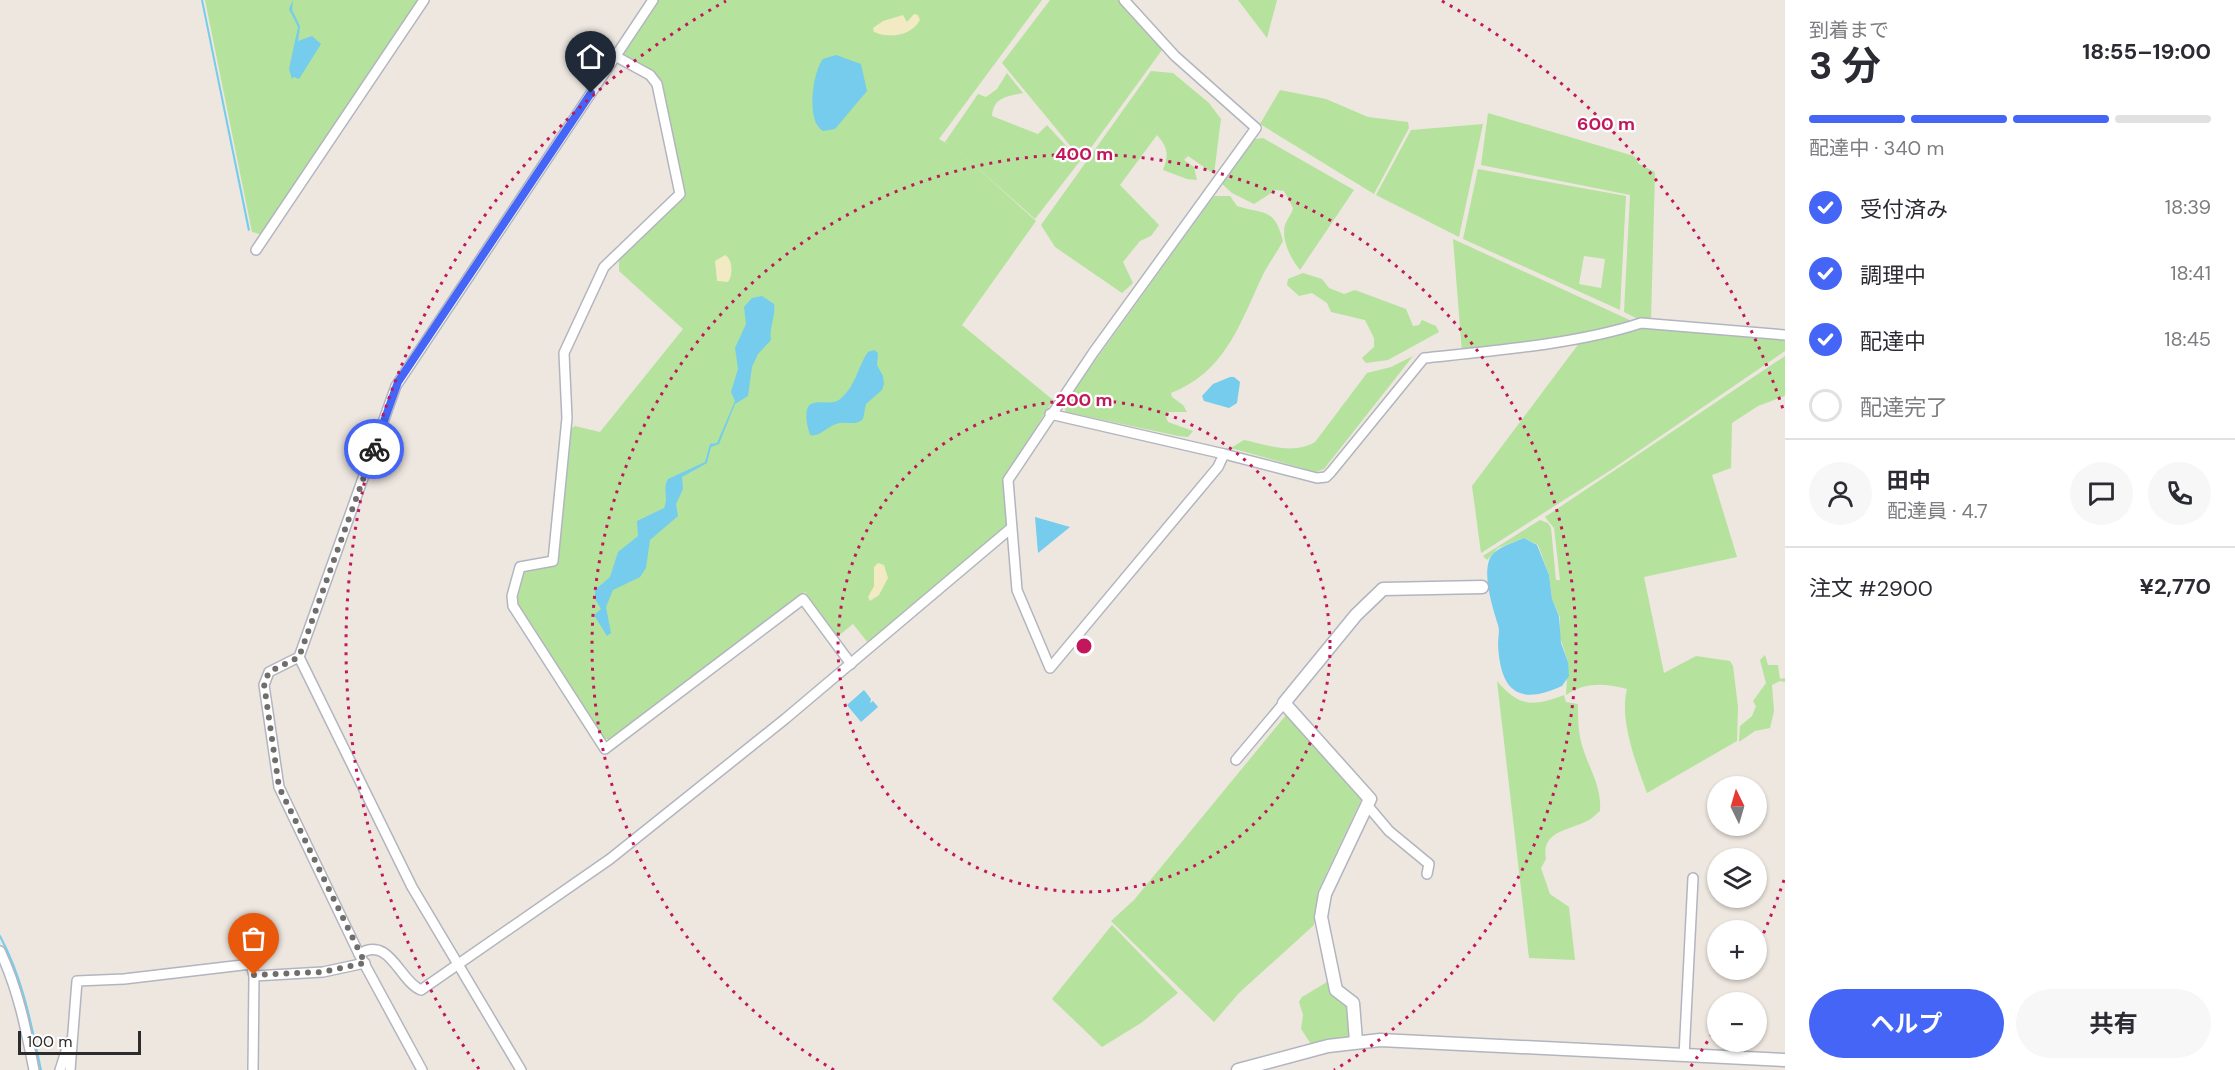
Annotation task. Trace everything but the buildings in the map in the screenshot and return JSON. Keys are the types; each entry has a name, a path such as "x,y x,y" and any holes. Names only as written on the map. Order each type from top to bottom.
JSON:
{"street":[{"path":"256,250 424,0"},
{"path":"422,1070 359,954 279,787 264,684 269,672 299,657 396,386 653,0"},
{"path":"1124,0 1175,56 1256,128 1050,414 1008,480 1010,529 1019,599 1050,668 1218,467 1224,454"},
{"path":"615,56 650,75 657,84 680,194 604,267 564,353 567,418 553,561 520,567 512,596 513,606 605,749 803,599 851,664"},
{"path":"1050,414 1224,454 1308,477 1326,477 1424,358 1536,344 1620,330 1641,323 1785,335"},
{"path":"359,954 368,948 379,950 394,960 411,986 421,990 610,859 851,664 1010,529"},
{"path":"1236,760 1356,615 1383,590 1482,587"},
{"path":"299,657 412,887 521,1070"},
{"path":"1284,704 1370,799 1324,894 1320,917 1336,990 1353,1003 1356,1041"},
{"path":"1367,805 1389,831 1429,864 1427,874"},
{"path":"1684,1056 1692,878"},
{"path":"0,951 10,971 23,1015 34,1070"},
{"path":"254,975 322,972 365,963"},
{"path":"70,1070 77,981 124,979 251,964 254,975 253,1070"},
{"path":"60,1070 72,1035"},
{"path":"1238,1070 1328,1046 1380,1040 1785,1060"}],"green space":[{"path":"205,0 418,0 263,235 252,232"},
{"path":"657,0 1042,0 939,139 948,144 945,142 978,94 986,97 997,89 1007,73 1023,93 998,101 992,116 1038,134 1047,125 1080,161 1035,219 954,147 1036,221 962,325 1053,400 1005,478 1003,487 1007,527 869,644 853,624 837,637 805,592 610,739 604,739 517,604 522,572 556,565 570,429 575,426 600,432 683,329 619,271 619,260 686,195 660,80 654,72 622,54"},
{"path":"1050,0 1119,0 1162,50 1082,160 1002,63"},
{"path":"1238,0 1277,0 1267,38"},
{"path":"1151,71 1173,73 1209,103 1221,119 1214,174 1188,156 1184,160 1194,167 1197,180 1187,179 1163,170 1166,151 1157,135 1120,185 1159,225 1151,236 1140,241 1123,262 1133,283 1122,293 1055,247 1041,225"},
{"path":"1280,90 1326,99 1368,117 1408,122 1409,128 1374,194 1260,124"},
{"path":"1488,113 1634,156 1639,164 1655,172 1651,321 1642,321 1624,312 1630,195 1481,165"},
{"path":"1483,124 1459,237 1376,195 1411,130"},
{"path":"1263,138 1354,190 1300,270 1290,255 1284,237 1285,225 1293,208 1284,191 1276,190 1254,204 1232,193 1221,183 1255,139"},
{"path":"1478,169 1626,196 1620,310 1463,239","holes":["1584,256 1605,259 1601,288 1579,284"]},
{"path":"1214,196 1230,196 1237,206 1272,217 1280,230 1283,241 1262,276 1245,315 1227,347 1204,374 1171,393 1172,397 1183,405 1187,412 1169,412 1166,417 1168,422 1193,431 1188,437 1178,436 1066,412 1063,405"},
{"path":"1453,239 1634,322 1621,327 1462,352"},
{"path":"1303,273 1322,279 1329,288 1344,294 1355,290 1406,309 1413,326 1419,325 1422,320 1436,326 1439,332 1388,360 1366,363 1362,358 1374,347 1374,338 1365,320 1331,312 1327,303 1312,293 1299,296 1287,285 1288,279"},
{"path":"1642,325 1785,337 1785,351 1611,470 1481,553 1472,486 1583,338"},
{"path":"1413,356 1324,469 1316,472 1231,448 1244,440 1289,448 1307,446 1315,442 1367,373 1391,367"},
{"path":"1785,356 1785,396 1758,406 1732,423 1731,468 1712,475 1737,557 1644,577 1664,673 1696,656 1730,661 1733,666 1738,707 1737,741 1647,793 1627,728 1625,701 1627,689 1595,685 1580,688 1566,695 1568,662 1560,637 1560,617 1552,599 1549,575 1538,545 1524,538 1498,548 1487,560 1483,556 1540,520 1548,523 1551,528 1556,580 1560,580 1554,528 1545,517"},
{"path":"1765,655 1768,665 1778,665 1780,679 1785,678 1785,682 1780,681 1772,685 1774,711 1770,728 1755,731 1739,742 1740,726 1752,716 1756,706 1753,701 1766,683 1760,660"},
{"path":"1497,681 1512,696 1527,702 1544,702 1564,695 1566,702 1578,704 1578,725 1582,747 1596,782 1600,811 1591,819 1551,838 1547,843 1546,859 1541,868 1550,894 1569,907 1575,960 1529,958"},
{"path":"1286,715 1362,798 1318,891 1314,925 1239,993 1214,1022 1111,921 1134,900"},
{"path":"1112,925 1178,993 1141,1023 1102,1047 1052,999"},
{"path":"1327,982 1330,994 1347,1007 1349,1038 1311,1044 1301,1029 1303,1015 1299,1002 1302,997"}],"sand":[{"path":"914,14 918,15 920,20 906,33 887,35 874,32 873,28 883,21 903,15 907,22"},
{"path":"725,255 731,264 731,276 728,282 717,281 715,261"},
{"path":"878,563 884,565 888,578 879,595 870,601 868,597 874,586 874,567"}],"water":[{"path":"201,0 203,0 250,230 248,231"},
{"path":"293,0 292,10 300,26 298,41 312,36 321,44 299,79 294,77 292,79 289,69 298,27 289,9"},
{"path":"836,55 861,64 867,91 835,129 823,131 814,118 812,97 816,75 823,59"},
{"path":"762,296 774,304 771,340 758,354 752,367 748,396 735,404 719,444 711,447 707,463 682,477 683,489 676,504 678,516 650,540 646,568 640,577 613,590 606,607 611,633 607,636 594,615 601,609 595,599 595,590 610,577 618,552 638,536 637,521 664,508 668,479 705,462 710,444 717,443 735,401 731,392 738,369 735,348 746,324 744,307 752,298"},
{"path":"874,350 878,353 877,365 883,376 884,384 882,390 866,404 863,419 857,423 839,423 817,435 810,435 806,417 808,407 814,403 835,402 845,395 864,358 868,352"},
{"path":"1230,377 1240,382 1237,403 1229,408 1204,401 1202,396 1213,384"},
{"path":"1035,517 1070,527 1038,553"},
{"path":"1524,538 1537,545 1549,575 1552,599 1559,616 1561,643 1568,662 1569,676 1562,686 1533,695 1514,690 1507,683 1499,660 1499,627 1491,601 1487,573 1490,558 1496,551"},
{"path":"864,690 871,699 870,703 873,701 878,707 861,722 847,705"}],"waterway":[{"path":"0,936 15,968 30,1018 41,1070"}],"way so far":[{"path":"254,975 322,972 365,963 279,787 266,712 264,684 269,672 299,657 374,449"}],"route":[{"path":"374,449 398,382 591,93"}]}
